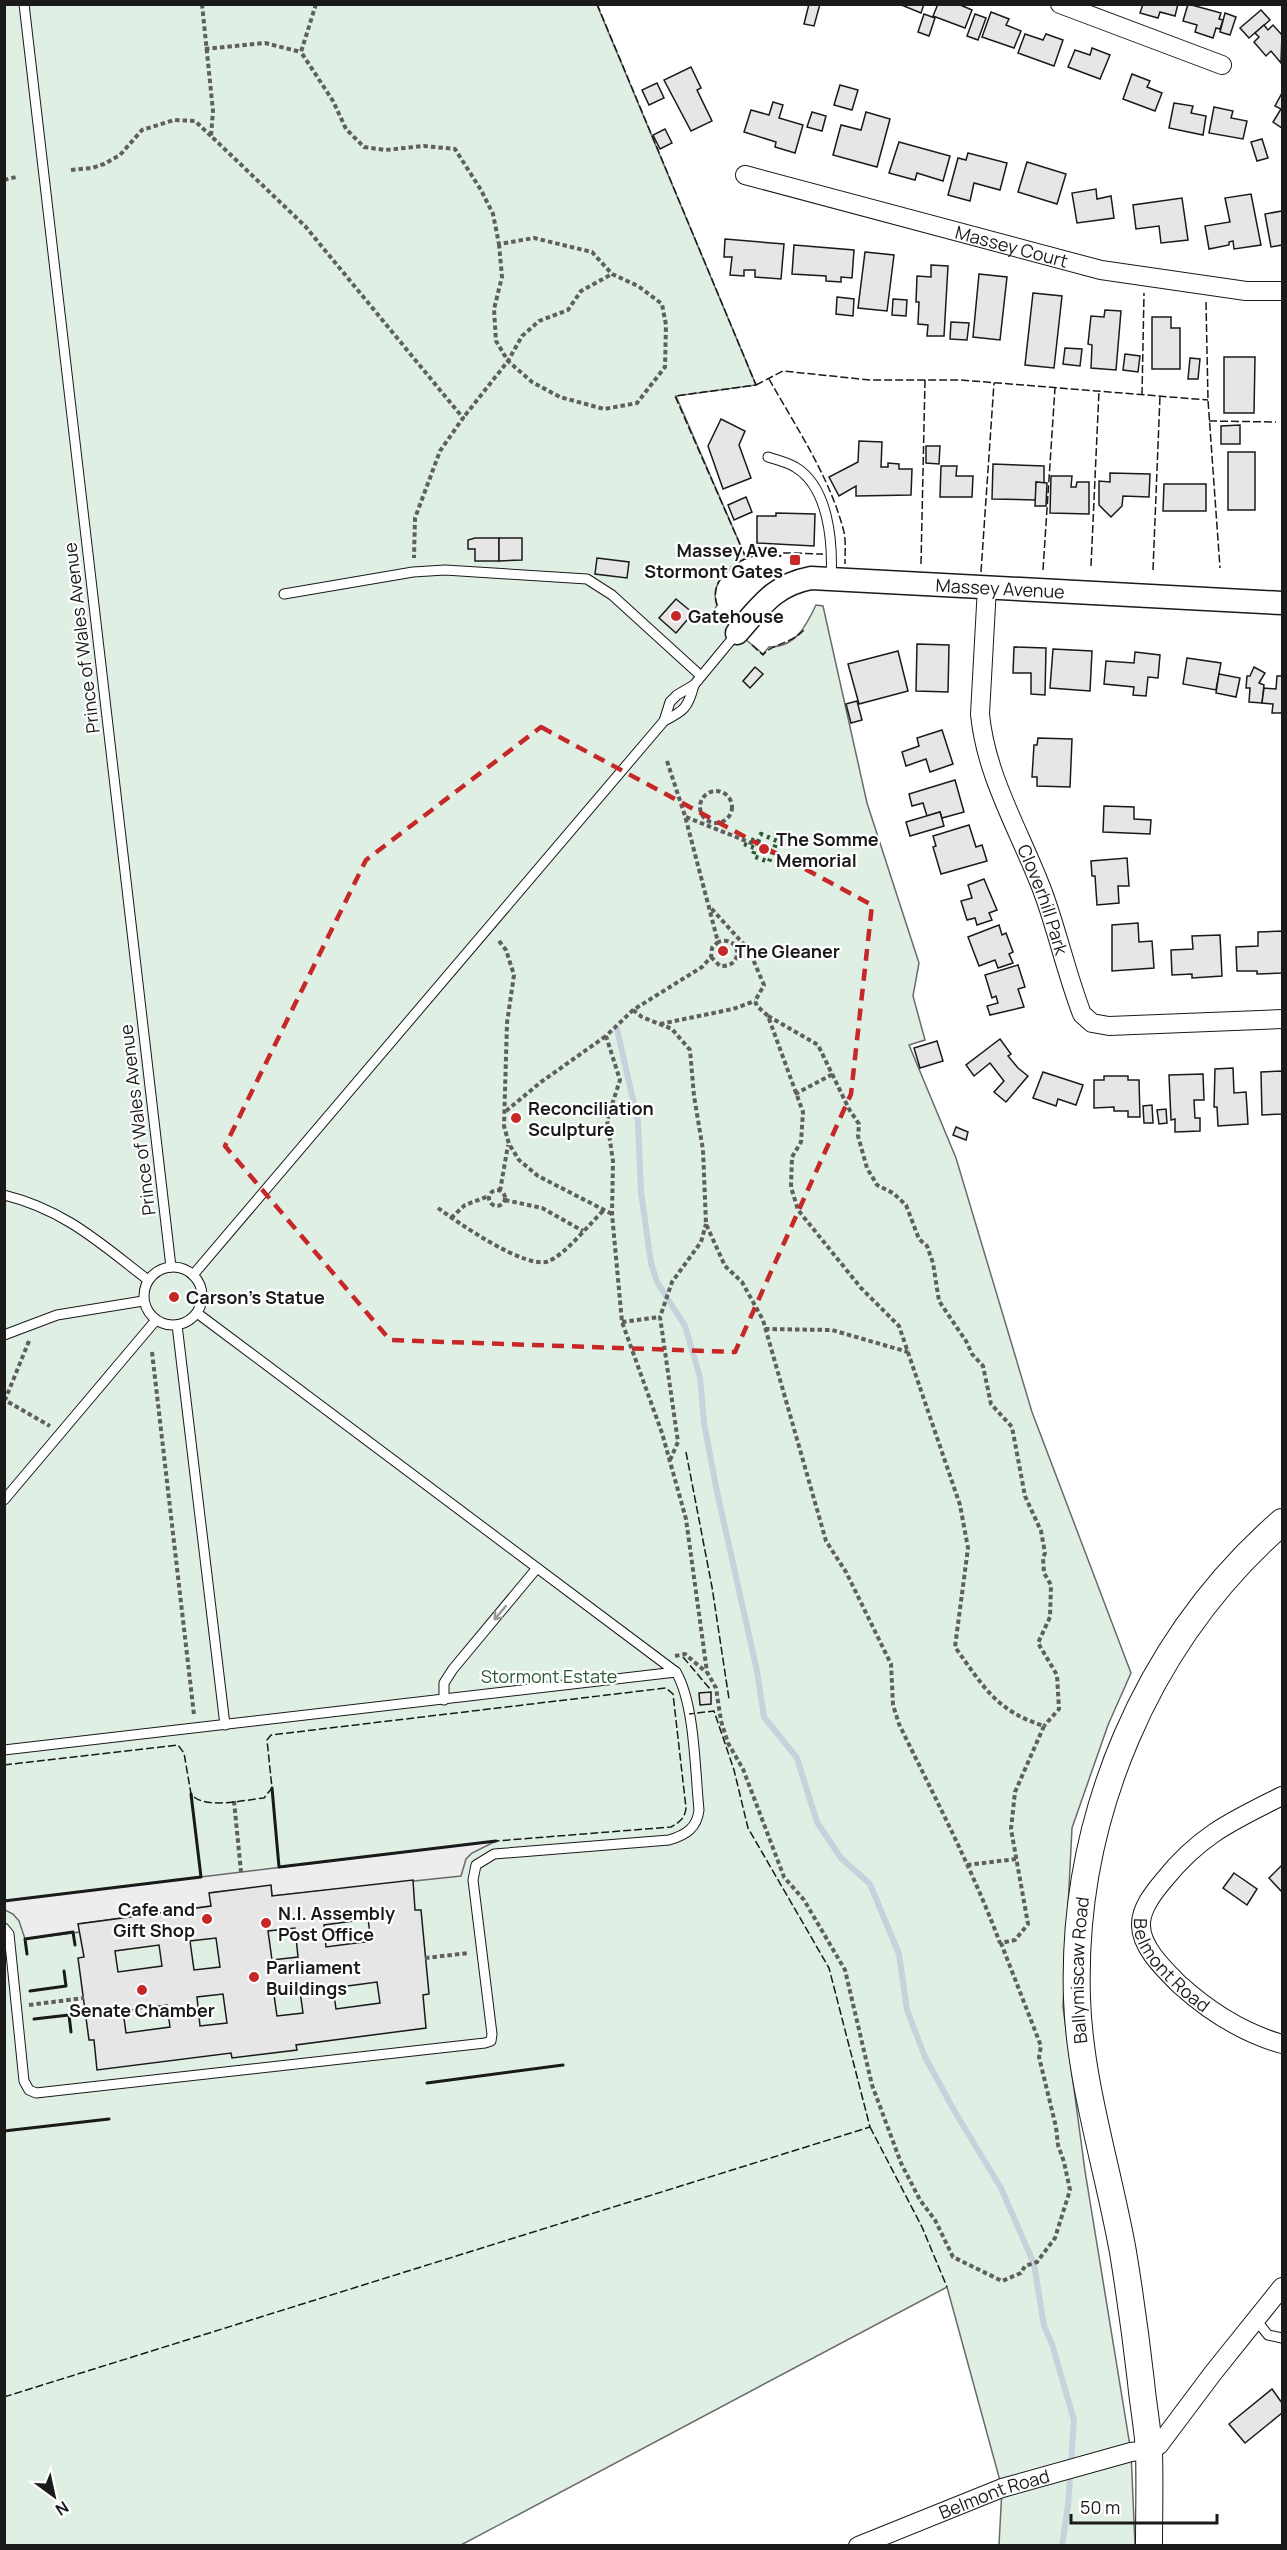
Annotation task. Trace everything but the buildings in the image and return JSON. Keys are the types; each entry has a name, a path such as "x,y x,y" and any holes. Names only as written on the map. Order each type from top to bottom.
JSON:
{"main road":[{"name":"Ballymiscaw Road","path":"1149,2546 1123,2251 1084,2065 1078,2011 1077,1937 1088,1863 1100,1811 1115,1762 1142,1702 1166,1659 1203,1606 1243,1559 1282,1522"}],"street":[{"path":"1060,4 1222,65"},
{"name":"Massey Court","path":"745,176 1101,270 1246,291 1282,291"},
{"name":"Massey Avenue","path":"737,633 777,589 795,581 811,578 1282,603"},
{"name":"Cloverhill Park","path":"987,586 981,732 998,786 1044,895 1082,1014 1092,1023 1109,1026 1282,1018"},
{"name":"Belmont Road","path":"1282,1796 1226,1824 1195,1845 1156,1889 1144,1909 1141,1925 1151,1952 1192,1996 1233,2025 1282,2044"},
{"name":"Belmont Road","path":"858,2546 1002,2488 1159,2445 1282,2287"}],"lane":[{"name":"Prince of Wales Avenue","path":"24,4 171,1267"},
{"path":"768,457 795,467 812,481 825,513 832,546 831,579"},
{"path":"284,594 413,572 445,570 587,579 612,595 701,676"},
{"path":"193,1275 664,722 683,711 689,704 694,686 737,633"},
{"path":"664,722 670,702 677,694 694,686"},
{"path":"4,1196 43,1207 63,1216 148,1280"},
{"path":"171,1267 186,1269 193,1275 198,1280 202,1297 197,1313 191,1319 177,1325 168,1325 156,1320 143,1301 148,1280 156,1272 171,1267"},
{"path":"4,1335 57,1315 143,1301"},
{"path":"4,1928 9,1934 24,2081 29,2090 36,2093 485,2043 491,2041 492,2034 473,1880 476,1865 494,1854 669,1840 686,1834 694,1827 699,1810 689,1714 683,1686 676,1672 197,1313"},
{"path":"4,1500 156,1320"},
{"path":"177,1325 225,1725"},
{"path":"444,1700 444,1683 453,1669 537,1568"},
{"path":"4,1740 5,1750 676,1672"},
{"path":"1257,2321 1268,2335 1282,2338"}],"path":[{"path":"202,4 213,111 211,136"},
{"path":"301,52 316,4"},
{"path":"206,49 265,43 301,52 333,101 346,129 364,147 385,150 424,146 454,149 481,190 493,214 502,277 494,309 495,341 508,362 532,382 560,397 604,409 637,403 665,367 666,325 662,304 638,286 612,274 592,252 534,238 499,244"},
{"path":"71,171 104,164 120,154 142,130 174,120 195,121 305,226 463,418"},
{"path":"4,180 16,177"},
{"path":"413,572 415,519 441,451 463,418 508,362 522,336 539,321 568,310 581,291 612,274"},
{"path":"667,761 685,816 717,942"},
{"path":"718,791 728,796 732,810 723,821 710,824 702,813 701,802 708,794 718,791"},
{"path":"685,816 710,824 756,845"},
{"path":"660,1024 733,1009 755,1000 764,985 749,950 709,906"},
{"path":"499,941 506,950 514,975 507,1023 504,1126 508,1153 500,1191"},
{"path":"505,1112 541,1082 606,1036 633,1010 702,967 711,957 712,948 717,942 730,941 737,948 738,956 733,964 725,967 716,964 711,957"},
{"path":"755,1000 757,1006 768,1016 818,1045 836,1078 849,1110 859,1124 858,1136 867,1168 877,1185 892,1193 906,1205 919,1239 927,1246 939,1301 972,1354 983,1366 991,1404 1012,1427 1025,1496 1041,1530 1045,1553 1042,1558 1044,1573 1051,1585 1050,1617 1038,1643 1057,1675 1059,1709 1044,1726 1016,1792 1011,1829 1028,1924 1015,1940 1000,1943"},
{"path":"633,1010 642,1017 672,1029 690,1050 694,1096 703,1150 706,1224 701,1242 672,1282 660,1317 678,1442 669,1461"},
{"path":"768,1016 803,1112 801,1142 792,1157 791,1187 798,1210 861,1288 899,1326 960,1505 968,1548 955,1647 982,1685 1006,1709 1022,1719 1044,1726"},
{"path":"606,1036 620,1080 607,1120 613,1161 612,1214 622,1322 662,1433 686,1519 707,1672"},
{"path":"795,1094 833,1074 836,1078"},
{"path":"508,1141 519,1160 538,1176 612,1214"},
{"path":"452,1218 465,1205 489,1196 494,1191 504,1194 505,1200 496,1207 489,1202 489,1196"},
{"path":"505,1200 542,1208 583,1231"},
{"path":"438,1208 480,1238 532,1261 548,1262 604,1210"},
{"path":"674,1656 685,1654 707,1672 716,1688 721,1721 728,1743 743,1769 784,1877 804,1900 845,1970 872,2085 901,2163 920,2200 935,2220 953,2257 1002,2281 1021,2273 1025,2266 1036,2262 1055,2238 1070,2190 1041,2068 1039,2057 1041,2046 978,1884 898,1724 892,1705 891,1664 846,1572 826,1540 763,1320 742,1282 725,1266 706,1224"},
{"path":"622,1322 660,1317"},
{"path":"36,1322 5,1400 51,1426"},
{"path":"765,1329 832,1330 909,1353"},
{"path":"152,1352 196,1728"},
{"path":"234,1801 241,1872"},
{"path":"967,1865 1016,1859"},
{"path":"425,1958 482,1951"},
{"path":"18,2006 84,1998"}],"highlighted area":[{"path":"541,727 872,905 851,1094 735,1352 390,1340 225,1146 366,860"}],"green space":[{"name":"Stormont Estate","path":"5,5 597,5 756,385 676,396 746,558 727,571 718,583 715,597 717,605 713,612 763,654 769,647 778,646 793,639 804,628 816,605 823,606 867,803 919,963 913,996 925,1040 909,1045 956,1158 1032,1412 1131,1673 1108,1725 1072,1828 1063,2007 1085,2171 1131,2452 1135,2545 999,2545 1002,2488 947,2287 461,2545 5,2546"}],"shaded area":[{"path":"496,1841 472,1853 466,1859 461,1876 272,1896 271,1886 210,1893 211,1906 79,1924 80,1932 25,1939 19,1921 5,1910 4,1901"}],"waterway":[{"path":"617,1029 638,1122 641,1192 651,1263 657,1282 685,1326 700,1377 704,1423 716,1487 757,1671 764,1717 797,1758 817,1822 841,1858 870,1884 899,1954 907,2010 925,2057 1001,2188 1034,2264 1044,2326 1052,2344 1074,2420 1068,2506 1062,2546"}],"hedge":[{"path":"744,844 755,848 753,856 769,862 777,841 761,834 758,842 747,838"}],"fence":[{"path":"597,4 756,385 675,396 746,558"},
{"path":"1142,395 1144,293"},
{"path":"1206,302 1208,400 1220,568"},
{"path":"756,385 783,371 870,380 961,380 1208,400"},
{"path":"769,379 811,453 830,492 844,532 845,564"},
{"path":"921,564 925,380"},
{"path":"981,572 994,383"},
{"path":"1043,570 1055,388"},
{"path":"1091,566 1099,391"},
{"path":"1153,570 1160,396"},
{"path":"1209,421 1276,422"},
{"path":"724,622 713,612 717,605 715,594 721,578 731,567 742,560 768,554 823,554"},
{"path":"752,645 763,655 772,648 793,639 804,630"},
{"path":"686,1452 712,1587 729,1699"},
{"path":"683,1657 710,1689"},
{"path":"4,1765 178,1745 184,1753 191,1794 205,1802 235,1802 264,1798 272,1788 267,1740 271,1735 666,1688 673,1694 686,1808 679,1821 671,1827 496,1841"},
{"path":"4,2397 870,2127 829,1968 748,1828 734,1770 714,1711 689,1714"},
{"path":"870,2127 922,2227 947,2287"}],"wall":[{"path":"272,1788 279,1867 496,1841"},
{"path":"4,1901 201,1877 191,1794"},
{"path":"27,1954 25,1939 73,1932 75,1945"},
{"path":"30,1991 66,1986 64,1971"},
{"path":"34,2019 69,2015 71,2032"},
{"path":"427,2083 563,2065"},
{"path":"4,2131 109,2119"}],"place":[{"name":"Massey Ave. Stormont Gates","path":"795,560"},
{"name":"Gatehouse","path":"676,616"},
{"name":"The Somme Memorial","path":"764,849"},
{"name":"The Gleaner","path":"723,951"},
{"name":"Reconciliation Sculpture","path":"516,1118"},
{"name":"Carson's Statue","path":"174,1297"},
{"name":"Cafe and Gift Shop","path":"207,1919"},
{"name":"N.I. Assembly Post Office","path":"266,1923"},
{"name":"Parliament Buildings","path":"254,1977"},
{"name":"Senate Chamber","path":"142,1990"}]}
